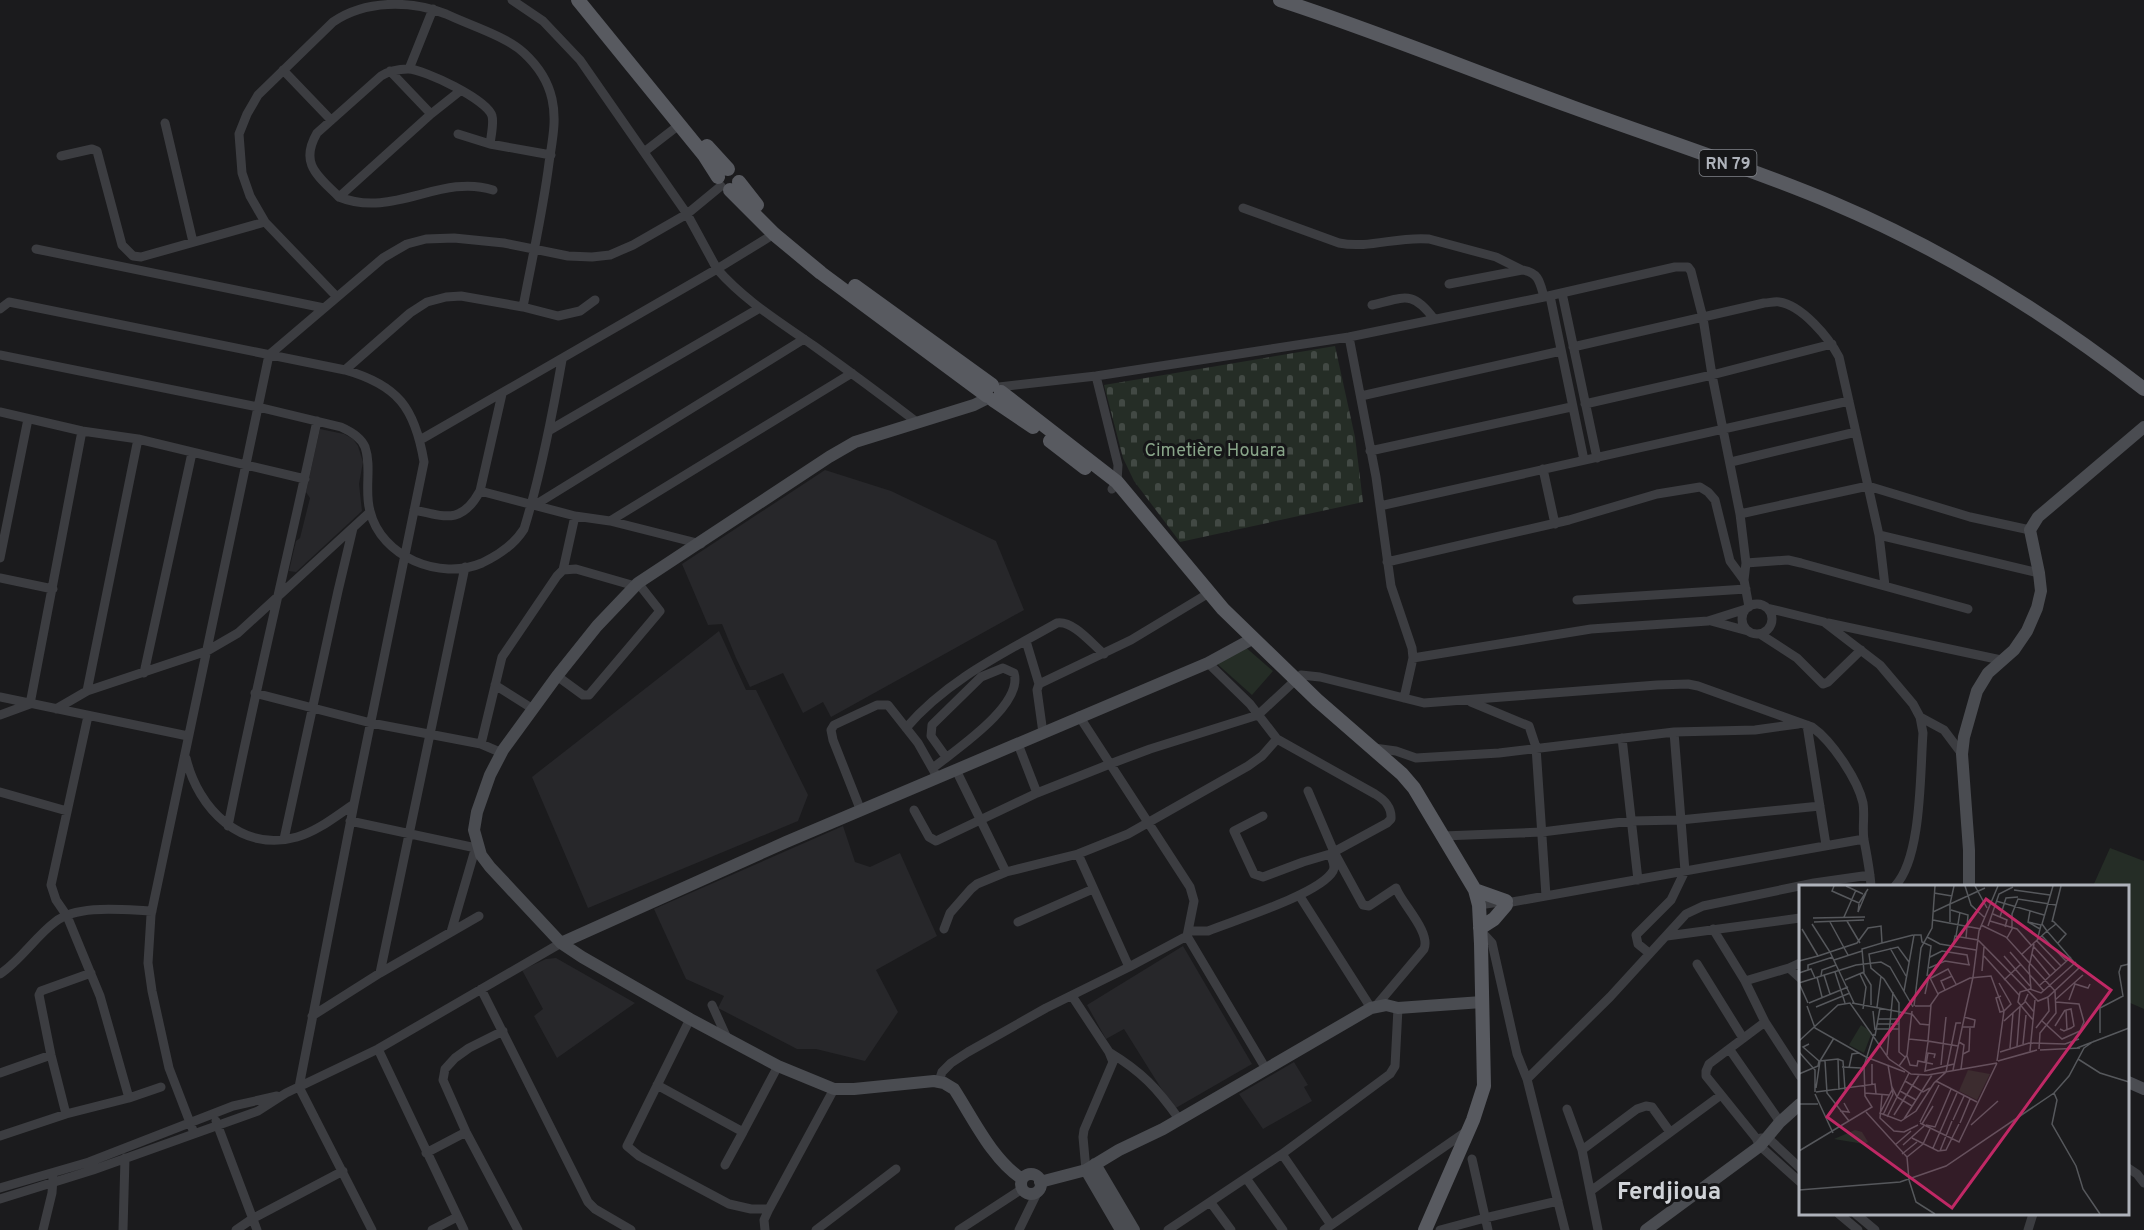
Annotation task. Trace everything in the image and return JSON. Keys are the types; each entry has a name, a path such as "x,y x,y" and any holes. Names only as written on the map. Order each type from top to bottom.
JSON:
{"main road":[{"path":"578,0 679,125 774,234 821,273 993,393"},
{"path":"590,0 699,136 727,181 793,240 993,393 1025,422 1115,485 1131,500 1209,593 1252,639 1374,748 1414,788 1475,890 1480,920 1484,1086 1469,1130 1425,1230"},
{"name":"RN 79","path":"1280,0 1351,23 1497,80 1766,177 1834,204 1906,237 1964,269 2078,340 2144,389"},
{"path":"993,393 974,405 855,442 636,585 597,626 557,676 502,753 490,775 477,812 474,830 476,845 489,867 561,943 690,1020 778,1066 834,1089 939,1081 954,1089 1001,1160 1022,1184 1030,1174 1037,1177 1039,1186 1090,1167 1179,1119 1374,1007 1386,1005 1398,1008 1482,1002"},
{"path":"1969,885 1969,850 1962,754 1977,691 1988,673 2014,650 2027,631 2037,608 2041,591 2030,530 2038,517 2144,427"},
{"path":"561,943 786,842 861,811 935,773 956,770 1018,744 1079,716 1208,663 1252,639"},
{"path":"1475,890 1508,903 1494,919 1480,920"},
{"path":"2129,1083 2144,1089"},
{"path":"1646,1230 1761,1141 1799,1105"},
{"path":"1090,1167 1121,1230"},
{"path":"1090,1167 1134,1230"}],"street":[{"path":"512,0 543,21 563,39 580,60 687,214 717,269 758,309 852,373 918,423"},
{"path":"337,297 265,222 249,196 242,173 239,134 258,95 333,22 346,13 363,7 408,3 434,9 522,51 536,66 548,86 555,121 522,307"},
{"path":"410,69 434,9"},
{"path":"490,144 492,116 485,105 437,78 410,69 390,71 381,76 317,133 310,145 309,154 311,166 316,174 339,197 354,203 372,205 465,186 493,190"},
{"path":"283,70 331,120"},
{"path":"390,71 431,114"},
{"path":"339,197 431,114 460,91"},
{"path":"165,123 193,242"},
{"path":"644,152 679,125"},
{"path":"458,134 490,144 550,155"},
{"path":"61,156 92,149 97,151 122,245 133,256 141,257 265,222"},
{"path":"194,1133 169,1068 152,991 148,963 152,911 269,356 383,258 407,244 426,239 454,238 534,248 568,256 610,255 633,245 687,214 727,181"},
{"path":"1243,208 1346,244 1361,246 1418,238 1429,239 1497,257 1536,275 1547,297 1584,460"},
{"path":"420,440 562,360 774,234"},
{"path":"36,249 324,308"},
{"path":"993,393 1349,337 1547,297 1675,267 1684,267 1691,271 1731,462 1746,563 1745,585 1748,608 1743,620 1748,631"},
{"path":"1449,284 1522,270"},
{"path":"1562,293 1597,458"},
{"path":"345,370 410,313 427,302 461,296 566,316 580,311 595,300"},
{"path":"1372,305 1405,297 1413,298 1425,306 1434,319"},
{"path":"0,309 9,302 370,377 387,387 400,399 420,440 424,462 350,820 299,1087 372,1230"},
{"path":"1573,347 1779,302 1796,310 1833,344 1839,357 1879,536 1885,586"},
{"path":"550,430 758,309"},
{"path":"1349,337 1371,451 1390,586 1409,638 1413,658 1404,698"},
{"path":"533,504 804,339"},
{"path":"1586,404 1833,344"},
{"path":"1361,396 1561,351"},
{"path":"0,356 258,407 351,431 365,447 370,512 375,525 383,536 405,555 421,565 439,569 465,567 491,559 517,540 524,529 533,504 542,454 550,430 562,360"},
{"path":"610,520 852,373"},
{"path":"1096,376 1118,465 1115,485"},
{"path":"414,510 454,516 464,512 473,503 480,491 502,394"},
{"path":"1380,506 1849,401"},
{"path":"1371,451 1571,407"},
{"path":"0,412 82,431 138,439 304,479"},
{"path":"0,558 28,419"},
{"path":"228,826 255,693 279,597 317,422"},
{"path":"30,704 82,431"},
{"path":"1731,462 1856,432"},
{"path":"87,691 138,439"},
{"path":"144,673 192,453"},
{"path":"1544,469 1555,524"},
{"path":"1740,514 1868,486 1970,517 2030,530"},
{"path":"1387,562 1555,524 1658,494 1700,487 1714,498 1730,561 1745,585"},
{"path":"480,491 575,516 610,520 700,544"},
{"path":"56,709 87,691 207,651 238,633 370,512"},
{"path":"481,744 502,657 563,570 575,516"},
{"path":"284,839 353,528"},
{"path":"1879,536 2039,573"},
{"path":"1746,563 1788,561 1968,609"},
{"path":"380,973 465,567"},
{"path":"557,676 583,695 590,695 660,611 636,585 576,569 563,570"},
{"path":"0,578 53,589"},
{"path":"1577,600 1745,585"},
{"path":"1039,684 1104,654 1167,620 1209,593"},
{"path":"1413,658 1591,629 1708,621 1760,605 1824,622 2001,660"},
{"path":"1767,608 1772,619 1770,627"},
{"path":"1760,634 1789,613"},
{"path":"1708,621 1760,634 1797,658 1823,684 1837,674 1861,650"},
{"path":"906,728 919,713 949,687 977,668 1057,622 1064,622 1104,654"},
{"path":"1824,622 1880,665 1898,684 1920,717 1923,733 1915,832 1905,868 1895,885"},
{"path":"1026,641 1039,684 1037,690 1043,733"},
{"path":"1208,663 1250,704 1277,739 1376,794 1389,806 1391,819 1332,853 1263,878 1252,870 1234,831 1263,816"},
{"path":"861,811 833,740 832,727 881,704 888,705 935,773 946,757 977,733 1001,709 1015,686 1014,674 1003,668 981,678 932,725 931,736 946,757"},
{"path":"914,810 929,837 936,842 1037,793 1110,764 1258,715 1301,675 1320,677 1424,703 1688,684 1804,724 1822,734 1860,792 1871,885"},
{"path":"495,685 534,709"},
{"path":"255,693 371,723 481,744 502,753"},
{"path":"0,697 188,736"},
{"path":"1469,701 1529,726 1536,747 1546,896"},
{"path":"0,715 30,704"},
{"path":"88,716 51,885 56,900 67,916 100,996 129,1098"},
{"path":"1079,716 1193,894 1194,901 1188,933 1266,1069"},
{"path":"1920,717 1944,730 1962,754"},
{"path":"1374,748 1396,751 1416,758 1498,753 1674,732 1755,730 1804,724"},
{"path":"1804,724 1826,845"},
{"path":"1649,953 1638,944 1636,935 1671,900 1685,871 1674,732"},
{"path":"1622,738 1638,880"},
{"path":"944,929 950,913 971,889 1006,872 1078,854 1128,834 1248,766 1262,756 1277,739"},
{"path":"1018,744 1037,793"},
{"path":"184,753 188,769 202,798 228,826 246,836 261,840 298,837 318,828 354,804"},
{"path":"1402,774 1416,758"},
{"path":"956,770 1006,872"},
{"path":"1299,895 1374,1007 1424,949 1426,943 1420,926 1396,888 1369,906 1363,905 1332,853 1308,791"},
{"path":"0,792 67,811"},
{"path":"1443,836 1542,832 1631,821 1680,820 1820,806"},
{"path":"350,820 476,845 451,932"},
{"path":"1565,1230 1527,1079 1517,1054 1491,943 1480,920 1508,903 1864,838"},
{"path":"939,1081 942,1072 951,1063 968,1052 1046,1008 1129,967 1188,933 1208,931 1316,888 1333,871 1332,853"},
{"path":"1078,854 1129,967"},
{"path":"1804,885 1870,875"},
{"path":"1527,1079 1610,997 1686,914 1703,906 1799,886"},
{"path":"1018,922 1093,889"},
{"path":"0,974 54,922 67,916 85,911 112,909 152,911"},
{"path":"312,1016 380,973 479,916"},
{"path":"1667,936 1799,918"},
{"path":"1713,929 1745,981 1765,1022 1799,1074"},
{"path":"0,1188 125,1158 258,1111 282,1095 378,1049 561,943"},
{"path":"1745,981 1799,963"},
{"path":"1697,964 1743,1038"},
{"path":"1789,968 1799,977"},
{"path":"66,1114 39,993 91,973"},
{"path":"481,989 588,1202 600,1213 631,1230"},
{"path":"1072,996 1112,1059 1112,1065 1084,1130 1084,1150 1090,1167"},
{"path":"712,1005 727,1038"},
{"path":"1168,1230 1180,1226 1390,1074 1395,1066 1398,1008"},
{"path":"690,1020 627,1146 630,1150 729,1204 750,1209 769,1209"},
{"path":"1765,1022 1709,1064 1706,1071 1707,1076 1761,1141 1799,1181"},
{"path":"503,1031 469,1048 455,1058 445,1069 443,1080 466,1132 518,1230"},
{"path":"378,1049 464,1230"},
{"path":"1730,1050 1780,1122"},
{"path":"1109,1052 1138,1070 1179,1119"},
{"path":"0,1073 51,1055"},
{"path":"725,1165 778,1066"},
{"path":"657,1085 742,1132"},
{"path":"0,1136 66,1114 129,1098 161,1087"},
{"path":"765,1230 764,1223 769,1209 834,1089"},
{"path":"0,1198 233,1106 282,1095"},
{"path":"1592,1190 1721,1095"},
{"path":"1582,1150 1637,1109 1646,1106 1652,1107 1670,1132"},
{"path":"1567,1109 1582,1150 1592,1190 1598,1230"},
{"path":"214,1113 258,1230"},
{"path":"1282,1154 1328,1228 1469,1130"},
{"path":"426,1153 466,1132"},
{"path":"1761,1141 1799,1167"},
{"path":"123,1230 125,1158"},
{"path":"1472,1159 1488,1230"},
{"path":"823,1228 896,1169"},
{"path":"2129,1169 2144,1183"},
{"path":"236,1230 252,1219 343,1171"},
{"path":"43,1230 53,1177"},
{"path":"1246,1179 1283,1230"},
{"path":"959,1230 1022,1184"},
{"path":"1019,1230 1039,1186"},
{"path":"1440,1230 1558,1201"},
{"path":"1210,1203 1231,1230"},
{"path":"1840,1215 1858,1230"},
{"path":"1857,1215 1875,1230"},
{"path":"2028,1230 2032,1215"},
{"path":"432,1230 457,1217"}],"shaded area":[{"path":"320,429 344,434 353,439 358,446 363,462 359,484 362,511 296,572 289,571 310,498 306,492"},
{"path":"825,470 891,491 996,541 1024,610 831,717 823,702 803,713 783,673 750,687 722,624 708,625 682,564"},
{"path":"719,631 746,690 756,690 808,795 798,821 588,908 532,777"},
{"path":"843,826 855,862 870,867 900,853 937,936 876,970 898,1012 865,1061 816,1049 797,1049 718,1008 724,996 686,979 654,909"},
{"path":"1183,946 1252,1064 1174,1109 1124,1029 1106,1039 1087,1005"},
{"path":"556,958 635,1003 557,1058 534,1016 543,1009 522,970 546,959"},
{"path":"1294,1062 1308,1085 1304,1087 1312,1101 1263,1129 1239,1094"}],"green space":[{"name":"Cimetière Houara","path":"1335,346 1355,437 1363,502 1180,542 1134,481 1123,458 1104,385"},
{"path":"1243,645 1273,671 1252,695 1214,661"},
{"path":"2110,848 2144,861 2144,1009 2129,1002 2129,885 2093,885"}],"district":[{"name":"Ferdjioua","path":"1669,1191"}]}
